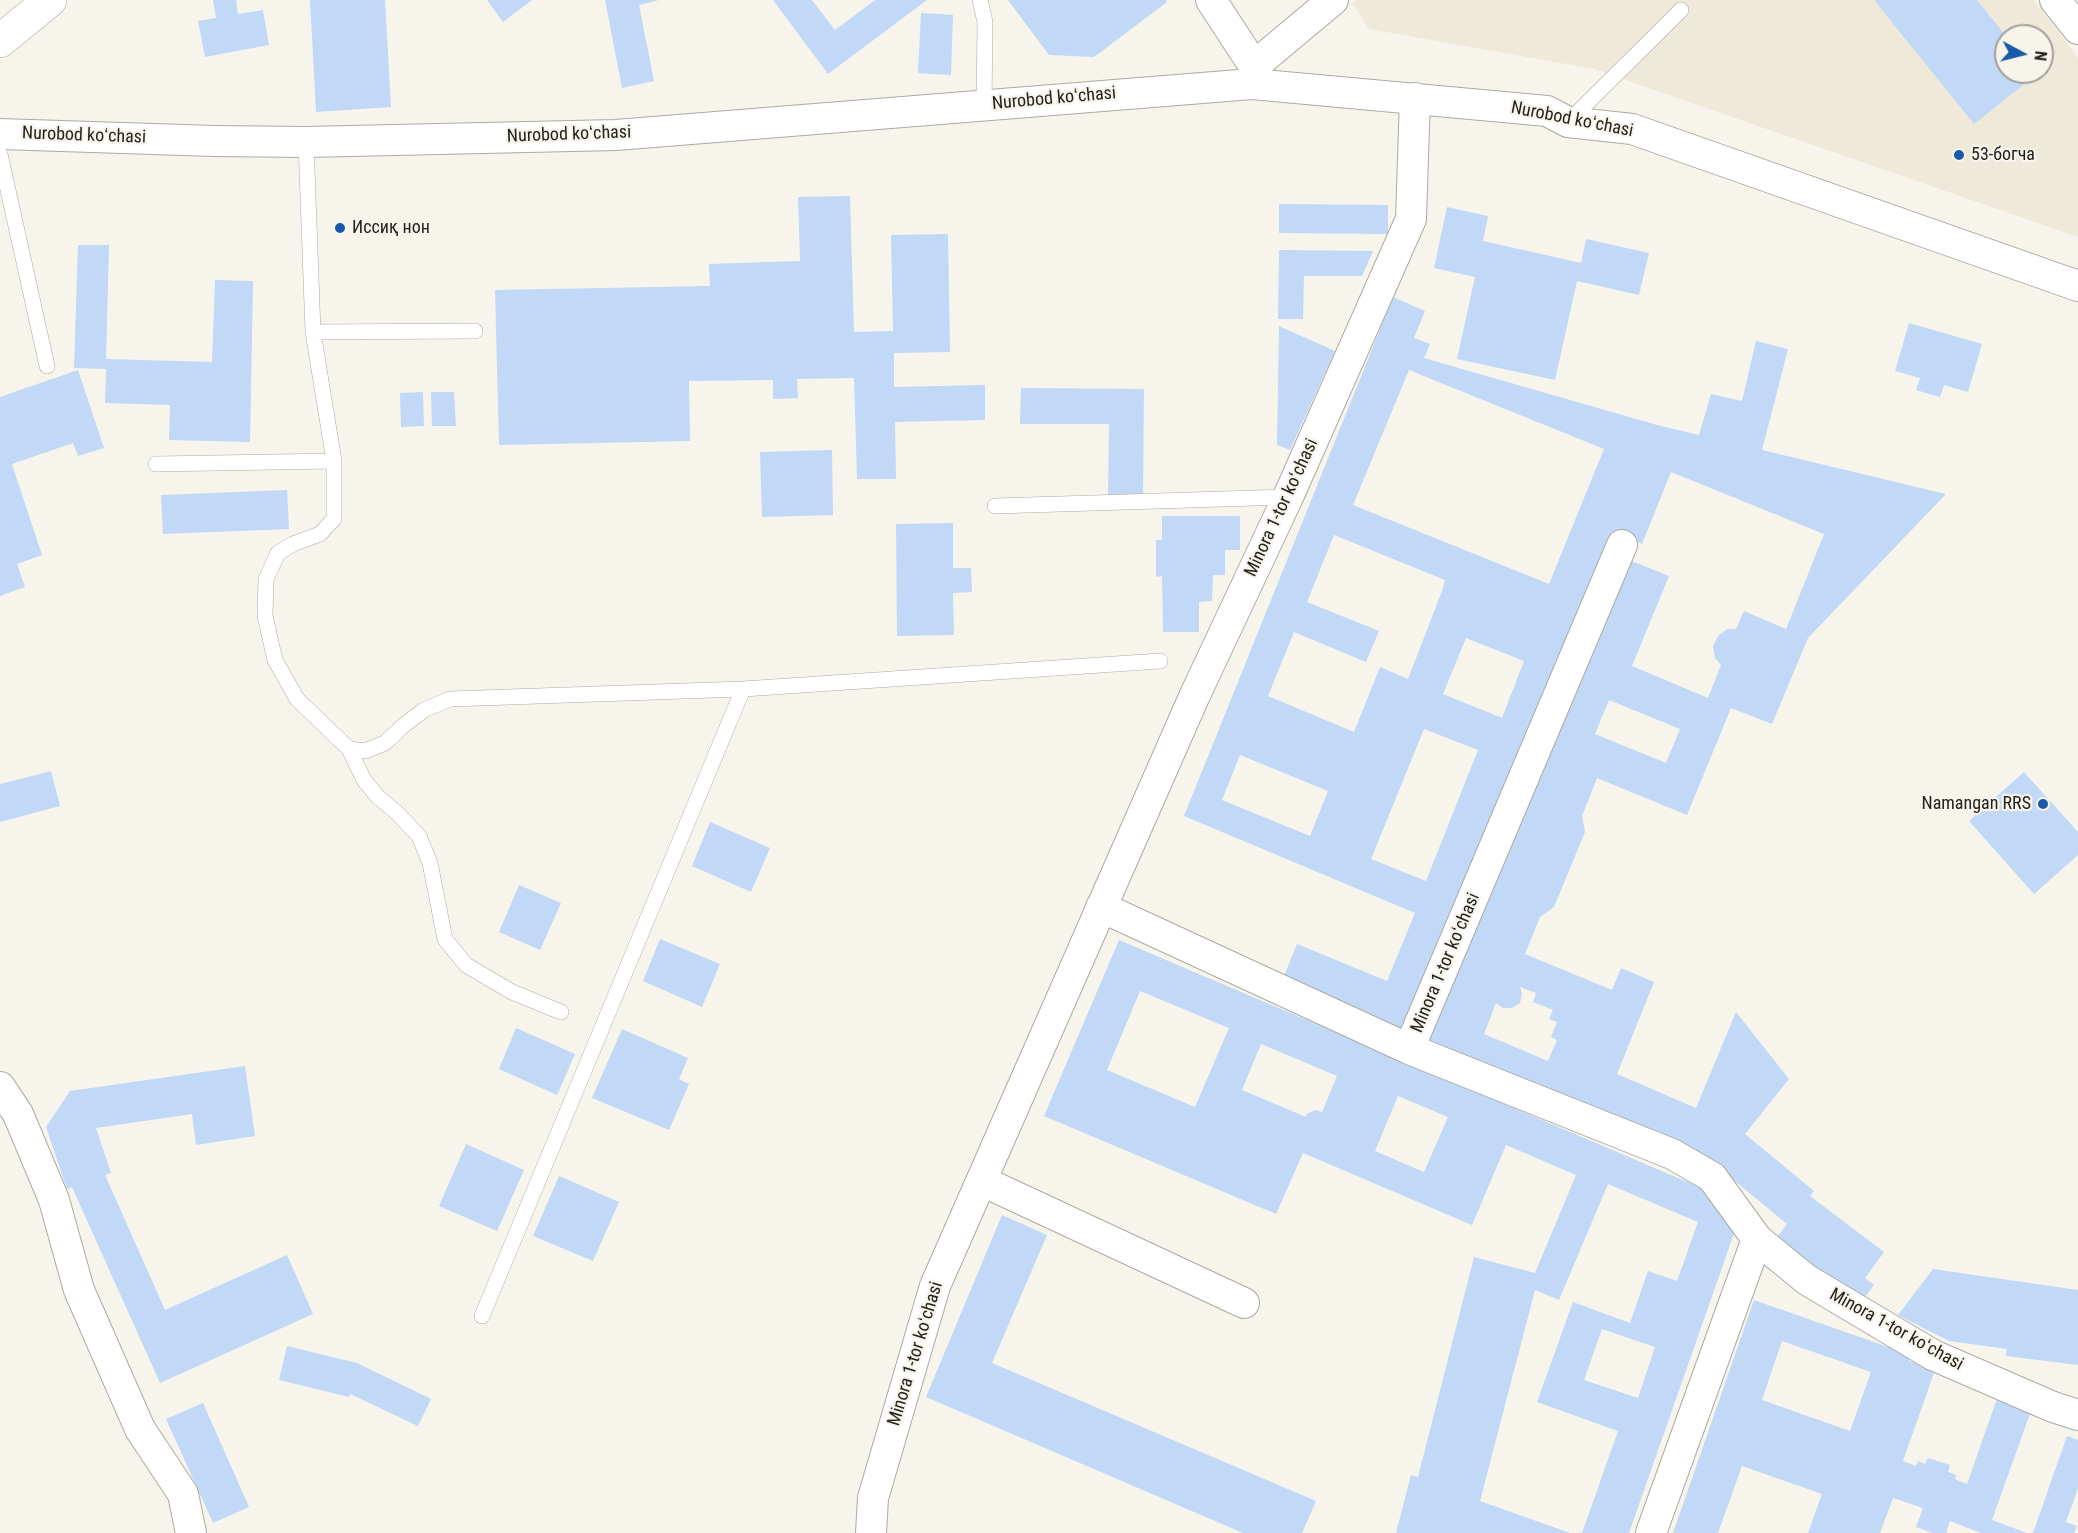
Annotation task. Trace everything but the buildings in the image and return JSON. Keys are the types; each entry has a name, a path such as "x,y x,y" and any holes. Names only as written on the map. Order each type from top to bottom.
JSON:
{"main road":[{"path":"0,40 50,0"}],"street":[{"path":"1211,0 1253,75 1333,0"},
{"path":"2055,0 2078,29"},
{"name":"Nurobod koʻchasi","path":"0,134 306,142 616,135 984,105 1253,75 1415,98 1547,111 1568,122 1632,129 2078,286"},
{"name":"Minora 1-tor koʻchasi","path":"871,1533 873,1498 935,1286 1194,697 1288,497 1411,219 1415,98"},
{"name":"Minora 1-tor koʻchasi","path":"1409,1049 1622,545"},
{"name":"Minora 1-tor koʻchasi","path":"1101,907 1409,1049 1672,1154 1712,1177 1757,1239 1807,1280 1933,1355 2053,1407 2078,1415"},
{"path":"0,1087 18,1114 54,1200 79,1290 140,1428 183,1494 190,1533"},
{"path":"982,1181 1244,1303"},
{"path":"1650,1533 1757,1239"}],"lane":[{"path":"980,0 985,22 984,105"},
{"path":"1568,122 1681,10"},
{"path":"306,142 313,332 334,461 334,519 320,534 293,544 278,554 266,579 265,616 275,660 297,699 349,749 364,780 377,796 419,836 430,863 445,939 466,965 512,992 561,1012"},
{"path":"0,154 47,366"},
{"path":"313,332 475,331"},
{"path":"156,464 334,461"},
{"path":"995,506 1288,497"},
{"path":"349,749 365,751 385,743 424,710 450,699 743,689 1160,661"},
{"path":"482,1316 743,689"}],"shaded area":[{"name":"53-богча","path":"1357,0 2034,0 2052,24 1994,24 1994,84 2054,84 2054,26 2078,58 2078,237 1594,69 1369,29 1353,4"}],"place":[{"name":"53-богча","path":"1959,155"},
{"name":"Иссиқ нон","path":"340,228"},
{"name":"Namangan RRS","path":"2043,804"}]}
